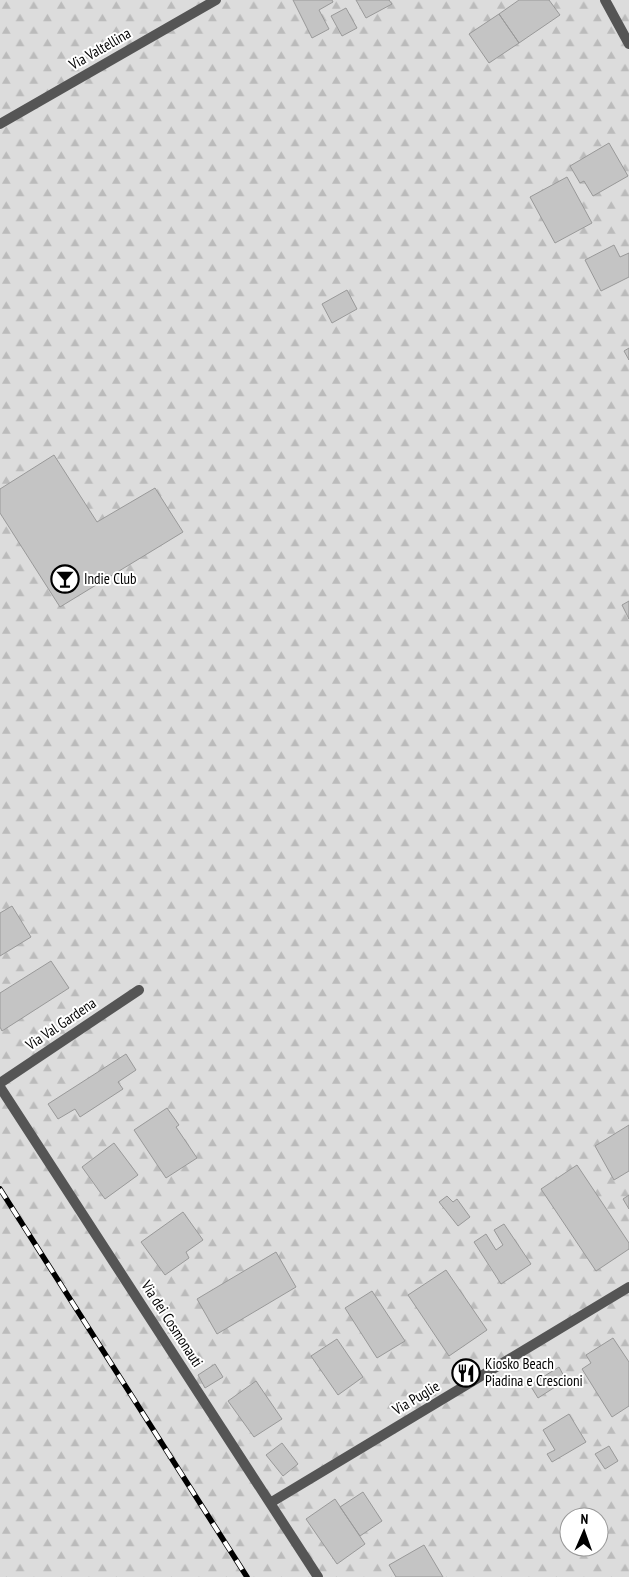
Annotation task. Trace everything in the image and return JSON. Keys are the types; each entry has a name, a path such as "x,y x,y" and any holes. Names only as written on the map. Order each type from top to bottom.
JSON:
{"street":[{"name":"Via Valtellina","path":"0,124 216,0"},
{"path":"605,0 629,44"},
{"name":"Via Val Gardena","path":"0,1085 139,990"},
{"name":"Via dei Cosmonauti","path":"0,1085 318,1577"},
{"name":"Via Puglie","path":"270,1503 629,1287"}],"green space":[{"path":"0,0 629,0 629,1577 0,1577"}],"building":[{"path":"293,0 332,0 333,2 319,10 329,29 312,38"},
{"path":"356,0 389,0 392,4 366,18"},
{"path":"519,0 549,0 560,15 519,43 499,14"},
{"path":"346,8 357,28 342,36 331,16"},
{"path":"499,14 519,43 489,63 469,34"},
{"path":"609,143 628,176 593,196 584,181 580,183 570,166"},
{"path":"567,177 592,223 555,243 530,197"},
{"path":"614,245 620,257 629,253 629,277 601,291 585,260"},
{"path":"347,290 357,309 332,323 322,304"},
{"path":"629,348 629,360 624,351"},
{"path":"54,455 97,522 155,488 183,532 60,607 0,513 0,489"},
{"path":"629,601 629,619 622,605"},
{"path":"12,906 31,937 0,956 0,913"},
{"path":"51,961 69,988 2,1031 0,1027 0,993"},
{"path":"126,1054 136,1070 118,1082 123,1089 80,1117 75,1109 58,1119 48,1104"},
{"path":"167,1108 179,1125 176,1127 197,1158 166,1178 134,1130"},
{"path":"629,1125 629,1171 614,1180 595,1146"},
{"path":"114,1143 138,1175 105,1199 82,1167"},
{"path":"577,1165 629,1243 629,1249 596,1271 541,1189"},
{"path":"629,1195 629,1209 623,1199"},
{"path":"447,1196 453,1202 457,1199 470,1217 458,1226 439,1202"},
{"path":"183,1212 203,1240 186,1252 189,1258 165,1275 141,1242"},
{"path":"504,1224 531,1264 501,1284 474,1242 486,1234 496,1250 503,1245 494,1230"},
{"path":"276,1252 296,1287 217,1334 197,1299"},
{"path":"446,1270 487,1330 449,1356 408,1295"},
{"path":"372,1291 405,1341 377,1358 345,1308"},
{"path":"613,1338 629,1362 629,1406 612,1417 582,1369 591,1363 586,1355"},
{"path":"337,1339 363,1377 338,1395 311,1356"},
{"path":"215,1364 223,1377 205,1388 198,1375"},
{"path":"559,1367 566,1380 538,1398 530,1385"},
{"path":"256,1381 282,1419 254,1437 228,1401"},
{"path":"569,1414 586,1442 552,1462 547,1454 555,1450 543,1430"},
{"path":"282,1443 298,1464 283,1476 266,1455"},
{"path":"609,1446 618,1461 605,1469 595,1454"},
{"path":"363,1492 382,1521 360,1536 340,1507"},
{"path":"335,1499 365,1544 337,1564 306,1519"},
{"path":"424,1545 443,1577 396,1577 389,1565"}],"railway":[{"path":"0,1189 247,1577"}],"place":[{"name":"Indie Club","path":"65,579"},
{"name":"Kiosko Beach Piadina e Crescioni","path":"466,1373"}]}
